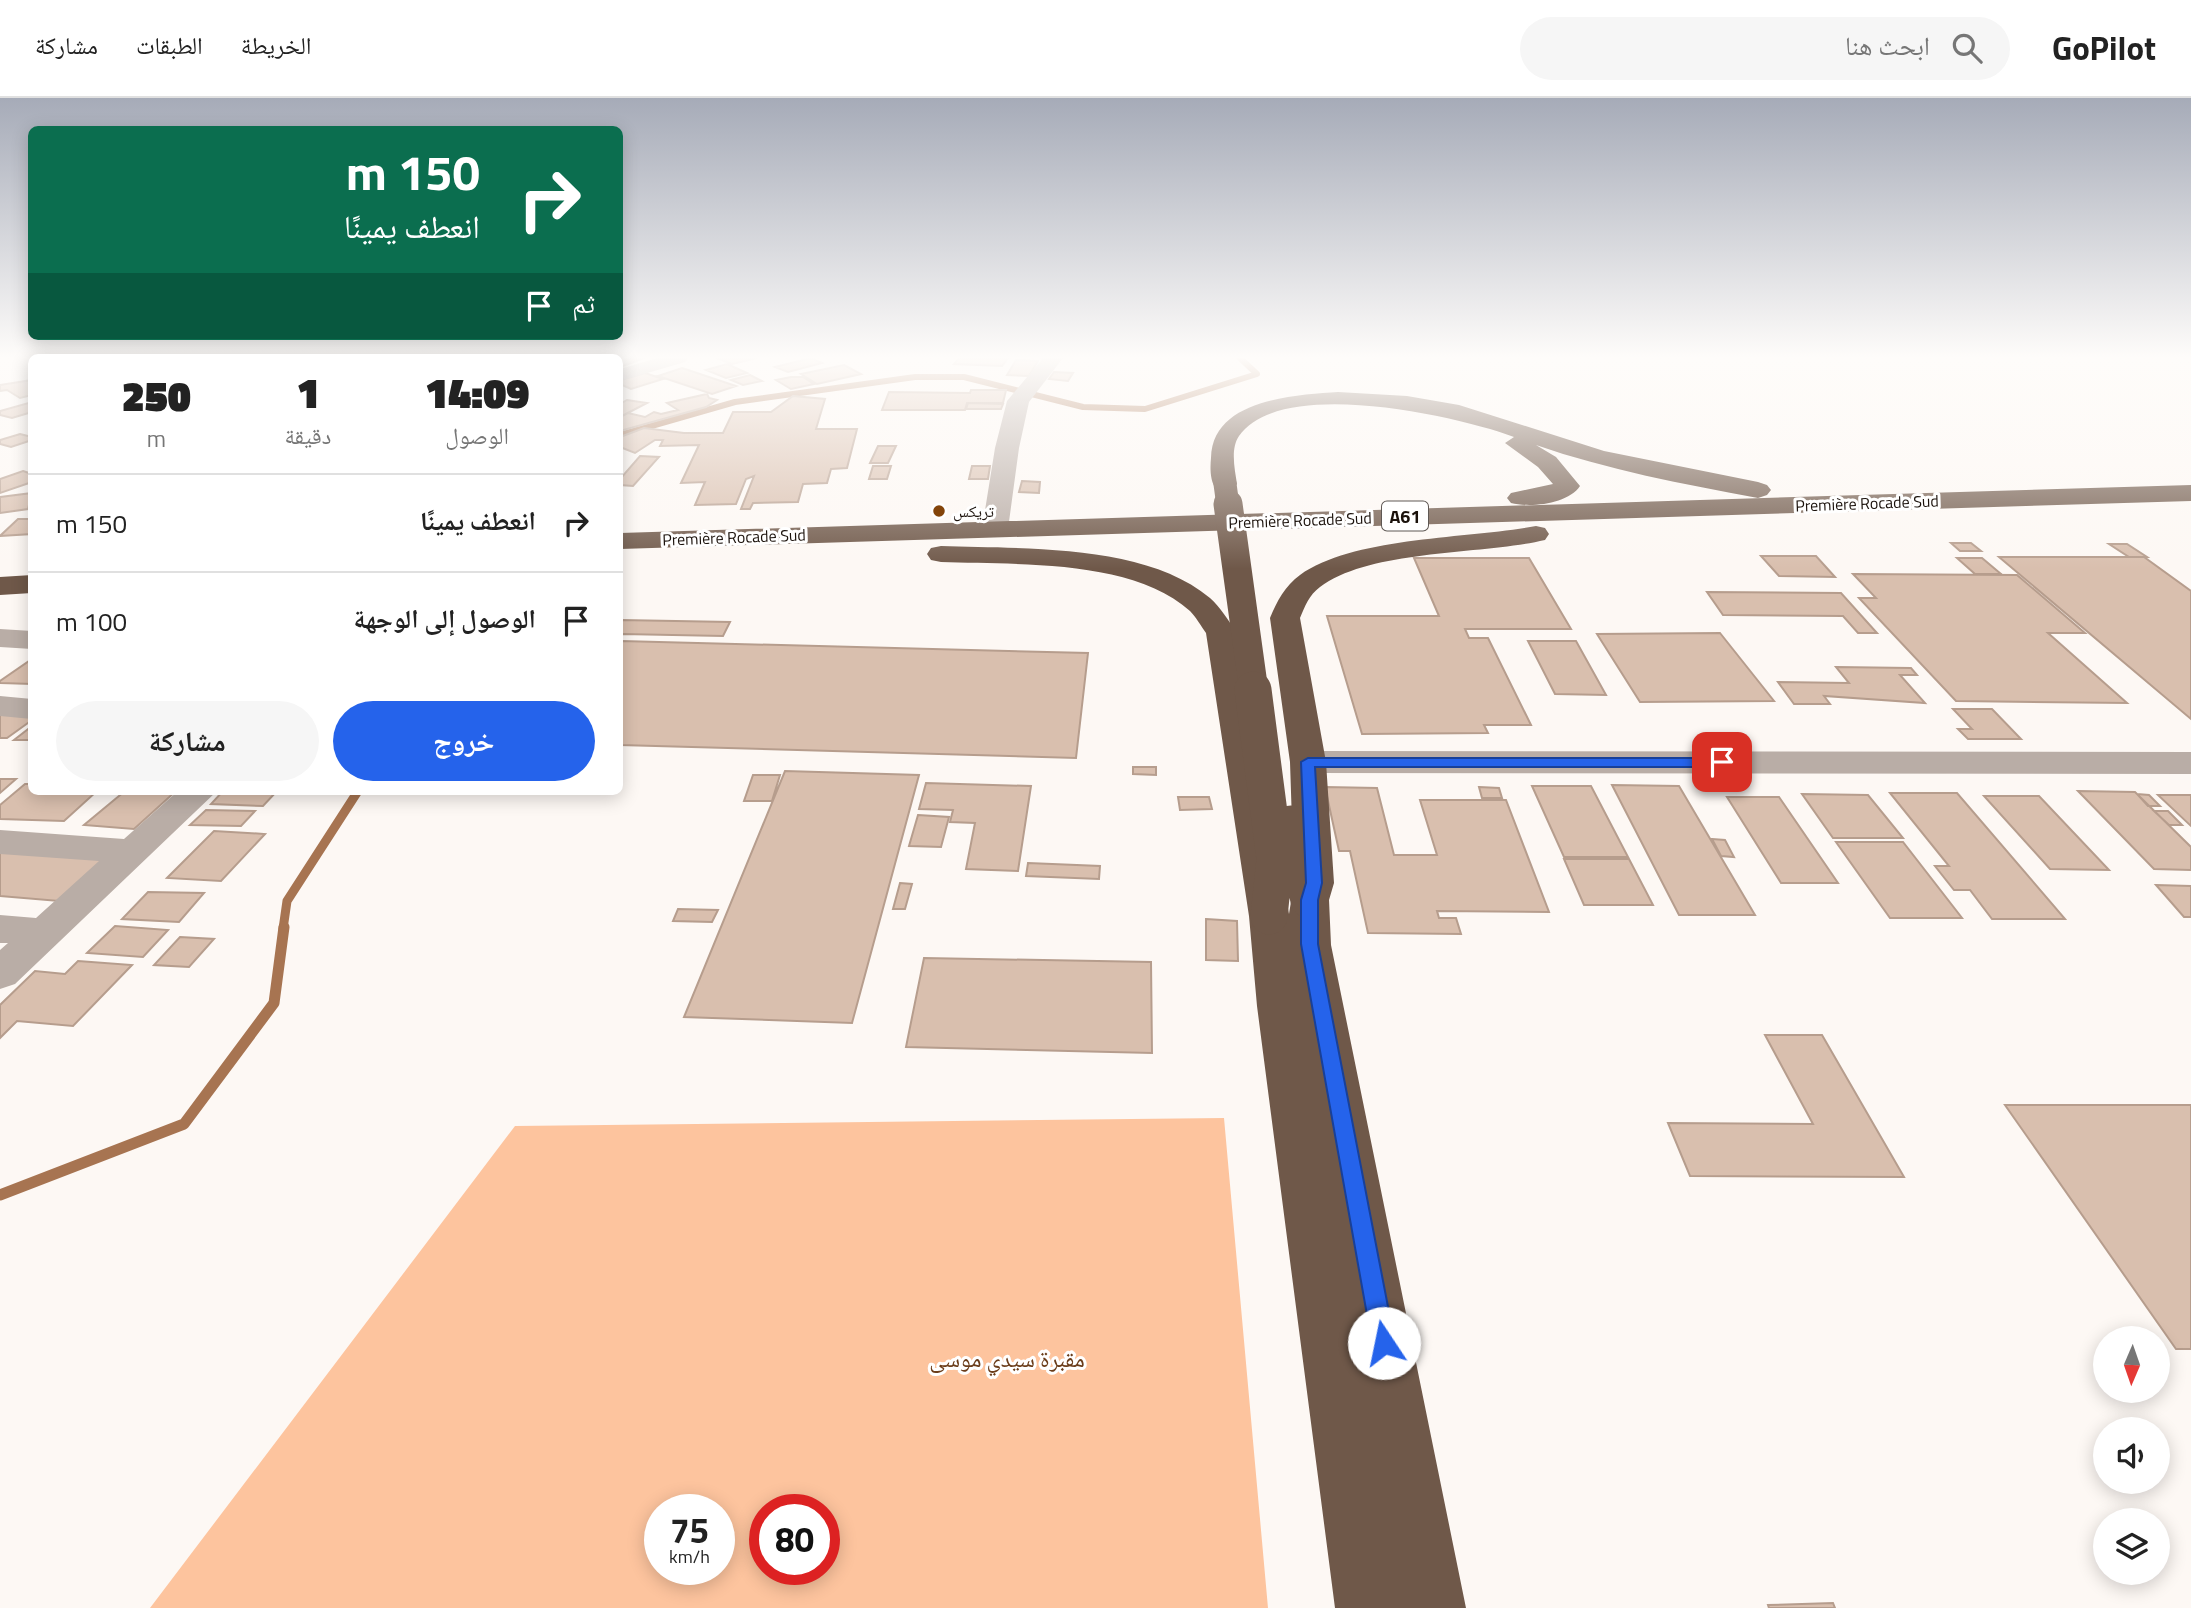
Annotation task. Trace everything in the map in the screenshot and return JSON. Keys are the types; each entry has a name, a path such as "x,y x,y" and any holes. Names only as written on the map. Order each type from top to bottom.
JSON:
{"highway":[{"path":"1233,428 1224,444 1222,464 1231,484 1296,852 1309,900 1310,944 1433,1608"},
{"path":"1244,428 1240,432 1232,453 1231,484 1273,832 1275,859 1269,916"},
{"path":"1340,518 1546,496 1561,492 1567,482 1530,451 1483,428"},
{"path":"1508,428 1594,456 1760,490 2008,498"},
{"name":"Première Rocade Sud","path":"623,541 2191,493"},
{"name":"Première Rocade Sud","path":"623,560 928,554 2191,514"},
{"path":"1309,900 1314,883 1308,762 1285,618 1287,605 1300,589 1332,570 1381,555 1536,534"},
{"path":"928,554 1055,559 1104,566 1154,580 1203,607 1215,620 1224,646 1253,836 1269,916 1279,1006 1368,1608"},
{"path":"0,566 28,565"},
{"path":"0,586 28,584"}],"street":[{"path":"995,529 1007,448 1014,428"},
{"path":"0,638 28,640"},
{"path":"0,706 28,709"},
{"path":"1308,762 2191,763"},
{"path":"0,974 195,795"},
{"path":"0,842 134,852"},
{"path":"0,929 47,932"}],"green space":[{"name":"مقبرة سيدي موسى","path":"1224,1118 1268,1608 150,1608 515,1126"}],"building":[{"path":"643,428 684,433 723,433 725,428 857,429 847,468 831,469 827,483 803,484 798,502 753,503 750,509 741,509 754,476 746,479 736,504 695,505 705,482 681,483 699,445 660,446 663,440 655,440 635,453 623,448 623,436"},
{"path":"20,434 28,436 28,441 11,447 0,444 0,440"},
{"path":"878,446 896,446 888,463 870,463"},
{"path":"640,456 659,457 633,486 623,485 623,476"},
{"path":"873,466 891,466 887,479 869,479"},
{"path":"972,466 990,466 988,479 969,479"},
{"path":"23,471 28,473 28,483 0,493 0,479"},
{"path":"1022,481 1040,482 1039,493 1019,492"},
{"path":"28,494 28,509 0,513 0,497"},
{"path":"18,519 28,519 28,534 0,536"},
{"path":"1951,543 1971,543 1981,551 1960,551"},
{"path":"2109,544 2127,544 2147,557 2129,557"},
{"path":"1761,556 1816,556 1835,577 1779,576"},
{"path":"1999,557 2144,557 2191,591 2191,719"},
{"path":"1414,558 1529,558 1571,629 1465,629 1469,638 1488,638 1531,725 1484,725 1488,733 1362,734 1327,616 1439,616"},
{"path":"1957,558 1982,558 2001,574 1975,574"},
{"path":"1853,574 2017,575 2085,633 2048,633 2127,703 1956,701 1859,598 1876,598"},
{"path":"1707,592 1841,593 1877,633 1858,633 1843,616 1723,615"},
{"path":"623,620 730,622 723,636 623,634"},
{"path":"1720,633 1774,701 1640,702 1597,634"},
{"path":"623,641 1088,653 1076,758 623,745"},
{"path":"1528,641 1576,641 1606,695 1555,694"},
{"path":"28,662 28,684 0,681"},
{"path":"1836,667 1911,668 1917,675 1900,675 1925,703 1824,696 1830,704 1794,704 1778,682 1849,683"},
{"path":"1953,709 1992,709 2021,739 1968,739 1958,729 1972,729"},
{"path":"0,710 28,713 28,723 7,738 0,738"},
{"path":"28,729 28,740 14,740"},
{"path":"1133,767 1156,767 1156,775 1133,774"},
{"path":"785,771 919,775 852,1023 684,1017"},
{"path":"753,775 780,775 772,801 744,801"},
{"path":"0,779 16,779 0,793"},
{"path":"926,783 1031,786 1018,871 966,869 975,823 950,822 953,810 919,809"},
{"path":"25,784 28,784 28,795 93,795 64,821 0,819 0,805"},
{"path":"1612,785 1679,786 1755,915 1679,915"},
{"path":"1532,786 1591,786 1628,857 1564,857"},
{"path":"1325,787 1377,788 1394,855 1437,855 1420,800 1506,800 1549,912 1437,911 1439,918 1456,918 1461,934 1368,933 1350,851 1339,851"},
{"path":"1479,787 1499,788 1502,798 1482,798"},
{"path":"2078,791 2135,792 2191,847 2191,870 2154,869"},
{"path":"1890,793 1957,793 2065,919 1992,919 1970,890 1954,890 1935,866 1949,866"},
{"path":"1802,794 1868,795 1903,838 1833,838"},
{"path":"2137,794 2149,795 2160,806 2148,806"},
{"path":"120,795 172,795 134,829 84,825"},
{"path":"219,795 273,795 263,806 211,804"},
{"path":"2158,795 2191,795 2191,826"},
{"path":"1984,796 2039,796 2109,870 2050,869"},
{"path":"1178,797 1209,797 1212,809 1180,810"},
{"path":"1727,797 1779,797 1838,883 1781,883"},
{"path":"206,810 255,811 241,826 190,825"},
{"path":"2154,811 2168,811 2182,825 2169,825"},
{"path":"918,815 949,817 941,847 909,846"},
{"path":"214,831 265,834 221,881 167,878"},
{"path":"1712,839 1725,840 1734,857 1721,856"},
{"path":"1836,842 1903,842 1962,918 1890,918"},
{"path":"0,852 114,853 59,901 0,896"},
{"path":"1564,859 1629,859 1653,905 1584,905"},
{"path":"1028,863 1100,866 1099,879 1026,876"},
{"path":"900,883 912,884 905,909 893,909"},
{"path":"2156,885 2191,886 2191,917 2184,917"},
{"path":"148,892 204,893 179,922 122,919"},
{"path":"678,909 718,910 712,922 673,921"},
{"path":"1206,919 1237,921 1238,961 1206,960"},
{"path":"115,926 168,930 143,957 87,953"},
{"path":"180,937 214,939 189,967 154,965"},
{"path":"924,958 1151,962 1152,1053 906,1047"},
{"path":"78,961 132,965 73,1026 17,1021 0,1038 0,1005 35,971 65,974"},
{"path":"1765,1035 1822,1035 1904,1177 1690,1176 1668,1123 1813,1124"},
{"path":"2005,1105 2191,1105 2191,1349 2176,1349 2170,1340 2170,1326 2160,1326"},
{"path":"1833,1603 1835,1608 1769,1608 1768,1605"}],"waterway":[{"path":"623,434 643,428"},
{"path":"283,929 287,901 355,795"},
{"path":"0,1195 184,1124 274,1003 284,927"}],"place":[{"name":"تريكس","path":"939,511"}],"route":[{"path":"1384,1343 1310,944 1309,900 1314,883 1314,846 1308,762 1722,762"}]}
